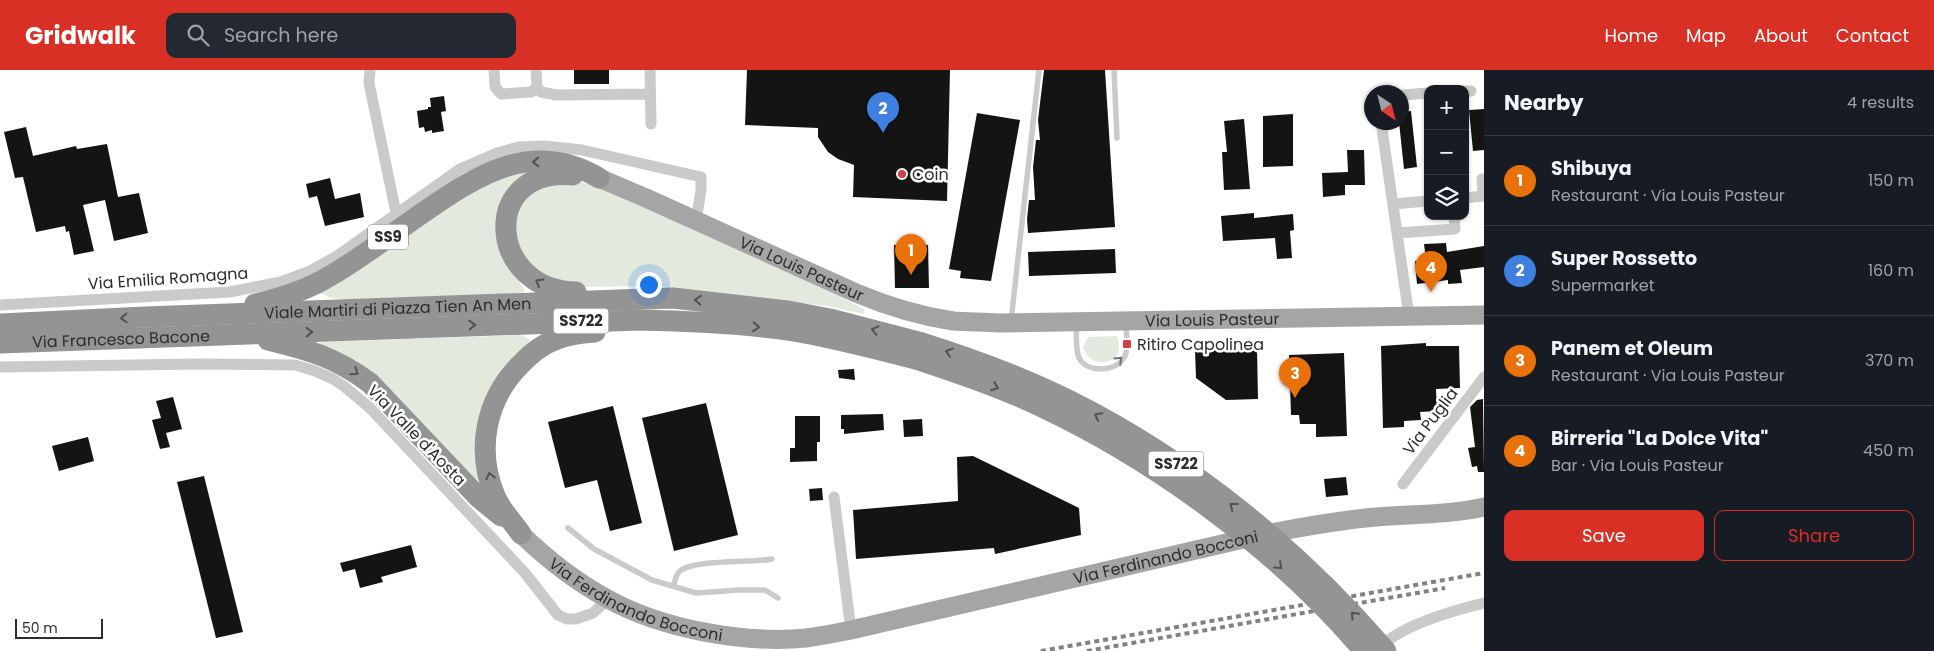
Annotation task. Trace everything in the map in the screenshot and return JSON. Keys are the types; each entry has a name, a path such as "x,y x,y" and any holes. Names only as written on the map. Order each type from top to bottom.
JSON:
{"highway":[{"name":"Via Louis Pasteur","path":"172,316 204,309 255,304 303,290 343,268 460,187 493,170 511,165 545,162 585,170 599,178"},
{"name":"SS722","path":"599,178 557,174 535,180 520,192 508,209 505,219 507,242 515,259 527,274 539,283 556,290 570,292 642,292 673,298"},
{"name":"Viale Martiri di Piazza Tien An Men","path":"172,316 673,298 788,311 830,319 919,351 985,384 1040,406 1136,458 1187,492 1257,546 1324,609 1364,651"},
{"name":"Via Francesco Bacone","path":"0,324 172,316"},
{"name":"Viale Martiri di Piazza Tien An Men","path":"243,334 603,320 669,320 763,327 981,362 1088,410 1153,447 1277,541 1322,582 1386,651"},
{"path":"521,534 495,497 485,451 491,407 500,388 522,363 541,347 556,339 572,334 627,330 684,330 731,324"},
{"name":"Via Francesco Bacone","path":"0,343 243,334"},
{"path":"243,334 313,352 333,359 354,371 370,383 386,399 478,497 521,534"}],"main road":[{"name":"Via Louis Pasteur","path":"599,178 875,301 946,320 1011,323 1484,314"},
{"name":"Via Ferdinando Bocconi","path":"521,534 553,563 608,599 662,621 718,634 778,639 806,638 851,630 1265,534 1376,517 1439,514 1484,507"}],"street":[{"path":"370,70 369,83 396,213"},
{"path":"494,70 495,87 501,94 531,92 537,87"},
{"path":"536,70 537,87 541,92 556,95 650,94"},
{"path":"650,70 651,124"},
{"path":"1409,95 1424,94"},
{"path":"1382,130 1409,316"},
{"name":"Via Emilia Romagna","path":"0,305 229,292 253,289 281,282 310,271 337,256 460,169 479,160 519,147 546,146 582,150 701,176 701,190 696,221"},
{"path":"1469,198 1483,196 1482,180 1484,179"},
{"path":"1393,204 1424,201"},
{"path":"1397,233 1455,229 1454,220"},
{"name":"Via Valle d'Aosta","path":"0,367 247,364 295,365 315,371 345,386 370,408 521,569 558,615 567,619 576,619 593,613 608,599"},
{"name":"Via Puglia","path":"1402,484 1484,377"},
{"path":"834,496 851,630"},
{"path":"1378,651 1383,644 1403,630 1440,616 1484,603"}],"lane":[{"path":"1011,323 1039,70"},
{"path":"1114,70 1117,138"},
{"path":"1076,321 1080,358 1084,364 1090,367 1103,368 1113,366 1124,358 1127,349 1126,320"},
{"path":"568,528 594,548 652,580 696,593 765,590 778,598"},
{"path":"673,586 679,572 689,565 757,562 772,559"}],"shaded area":[{"path":"541,168 510,194 517,278 525,290 520,295 350,300 331,298 316,291 476,185"},
{"path":"572,180 605,190 636,203 782,269 864,309 864,314 826,306 651,286 576,287 526,267 511,223 531,190"},
{"path":"521,335 530,340 531,345 499,379 490,499 319,346 320,343 324,342"},
{"path":"1117,336 1118,354 1109,361 1099,362 1094,360 1089,357 1083,347 1088,337"}],"building":[{"path":"574,70 609,70 609,84 574,84"},
{"path":"747,70 950,70 947,201 853,197 854,165 838,159 828,152 818,137 818,128 745,125"},
{"path":"1044,70 1105,70 1115,227 1028,233 1029,200 1035,200 1033,167 1036,140 1040,140 1038,120"},
{"path":"444,96 446,111 441,112 444,131 432,133 432,130 425,132 424,127 419,128 417,111 431,107 430,98"},
{"path":"1484,109 1484,150 1473,151 1469,110"},
{"path":"1409,111 1411,111 1417,167 1404,169 1400,130 1409,130"},
{"path":"977,113 1020,120 991,281 960,278 961,271 949,269"},
{"path":"1293,114 1293,166 1263,167 1263,116"},
{"path":"1244,119 1250,189 1224,190 1222,152 1227,152 1224,121"},
{"path":"26,127 33,156 76,146 77,149 107,144 118,197 139,193 148,233 114,241 105,200 83,205 94,251 74,255 69,231 66,232 65,226 36,232 23,177 15,178 4,132"},
{"path":"1347,150 1364,150 1365,185 1345,185 1345,195 1323,197 1322,173 1348,172"},
{"path":"330,178 335,199 360,193 364,217 325,226 317,196 309,198 306,184"},
{"path":"1254,213 1254,218 1293,214 1294,230 1290,231 1292,258 1277,259 1275,238 1223,241 1221,216"},
{"path":"1446,243 1447,252 1484,246 1484,267 1460,270 1462,283 1448,284 1448,280 1417,284 1415,261 1426,260 1424,244"},
{"path":"894,245 928,245 929,288 895,288"},
{"path":"1115,249 1116,273 1029,276 1028,252"},
{"path":"1426,343 1426,346 1459,346 1460,388 1436,389 1437,411 1420,412 1421,420 1404,421 1404,427 1383,428 1381,346"},
{"path":"1257,348 1258,399 1226,400 1196,378 1195,350"},
{"path":"1344,353 1347,436 1316,437 1316,424 1300,424 1299,415 1291,415 1289,355"},
{"path":"854,369 855,380 839,378 838,370"},
{"path":"173,397 182,429 166,433 170,447 160,449 152,420 161,418 156,401"},
{"path":"1483,399 1484,472 1478,472 1477,466 1472,467 1468,448 1475,447 1470,407 1477,400"},
{"path":"706,403 738,535 674,551 642,418"},
{"path":"613,406 642,523 610,531 597,480 565,488 548,422"},
{"path":"883,414 884,430 844,434 844,429 841,429 841,415"},
{"path":"795,416 820,416 820,442 817,442 817,461 790,462 790,448 795,448"},
{"path":"922,419 923,436 904,437 903,420"},
{"path":"88,437 94,461 59,471 52,446"},
{"path":"973,456 1079,508 1081,535 995,554 994,548 856,559 853,510 958,501 957,457"},
{"path":"204,476 243,632 216,638 177,482"},
{"path":"1346,477 1348,495 1326,497 1324,479"},
{"path":"822,488 823,500 810,501 809,489"},
{"path":"411,545 417,567 381,577 383,582 360,588 355,569 343,572 340,563"}],"railway":[{"path":"1041,651 1484,573"},
{"path":"1087,651 1445,588"}],"place":[{"name":"Super Rossetto","path":"883,133"},
{"name":"Coin","path":"902,174"},
{"name":"Shibuya","path":"911,275"},
{"name":"Birreria \"La Dolce Vita\"","path":"1431,292"},
{"name":"Ritiro Capolinea","path":"1127,344"},
{"name":"Panem et Oleum","path":"1295,398"}]}
